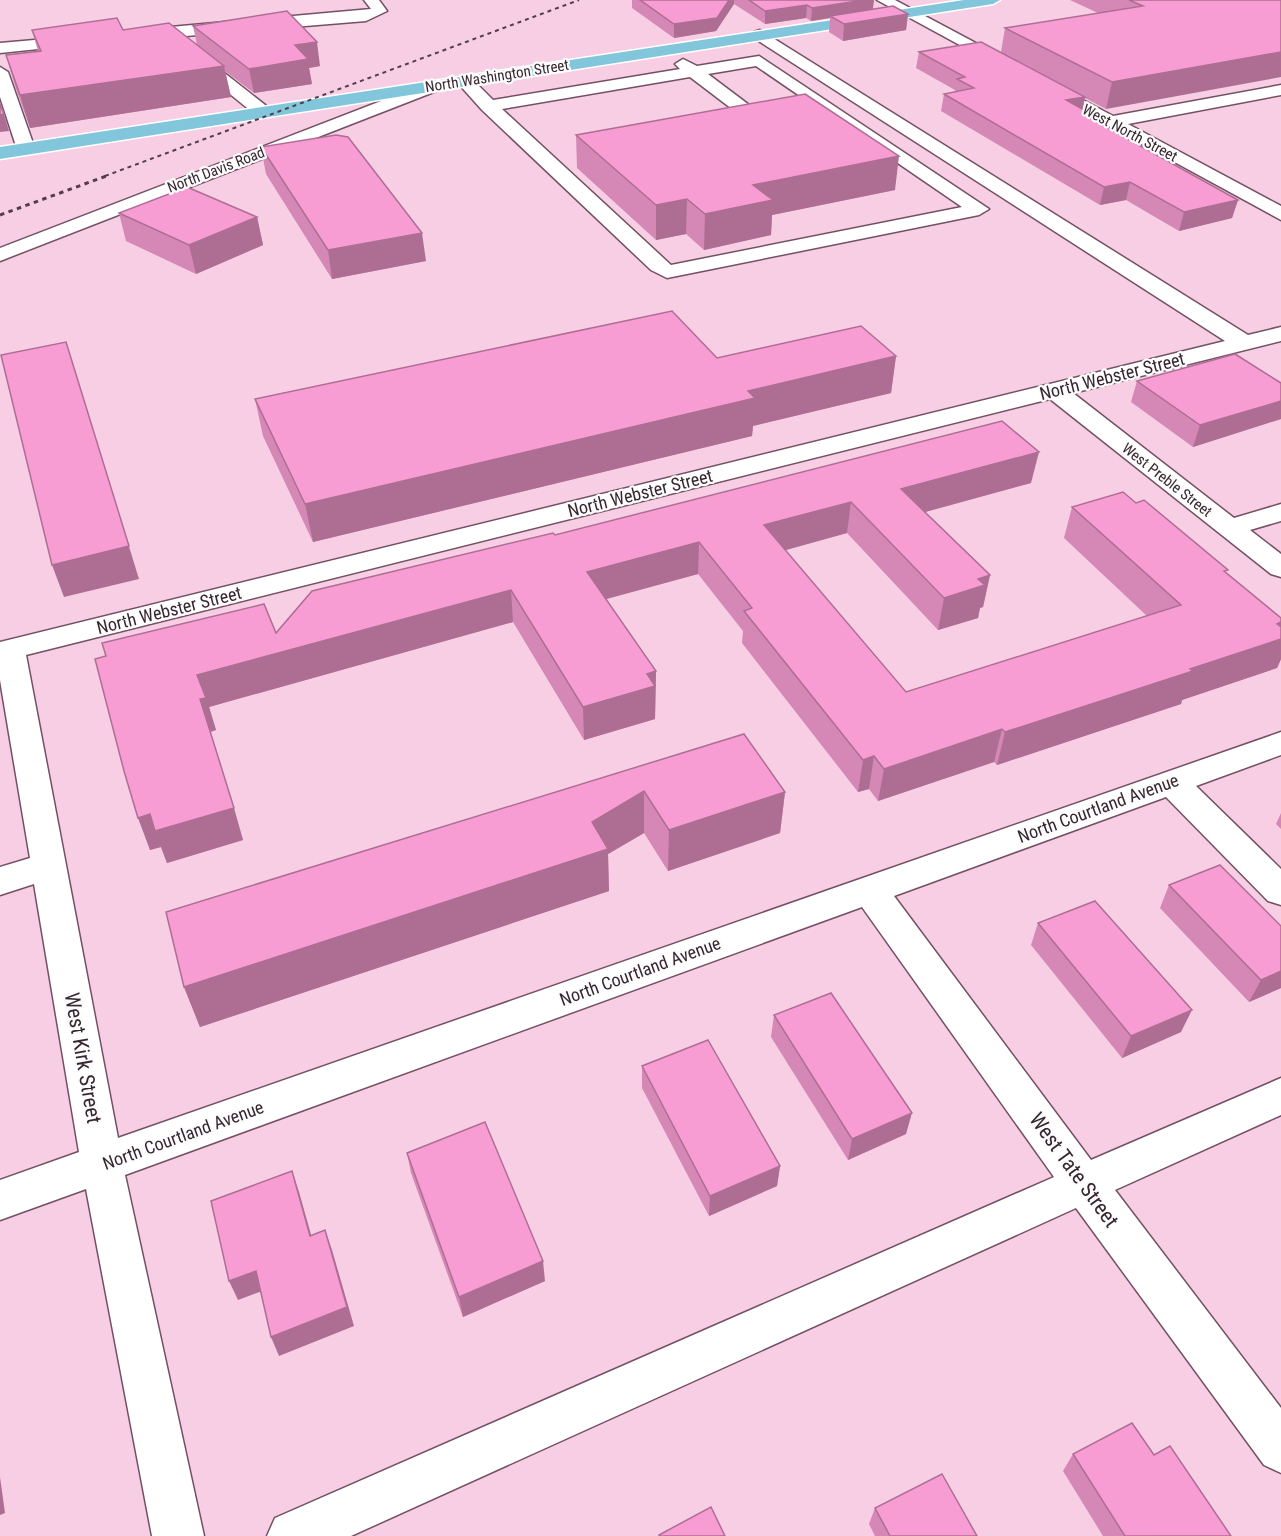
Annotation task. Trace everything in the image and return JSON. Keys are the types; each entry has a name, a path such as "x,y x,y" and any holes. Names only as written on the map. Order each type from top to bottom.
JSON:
{"main road":[{"name":"North Washington Street","path":"0,153 993,0"}],"street":[{"name":"West North Street","path":"884,0 1281,214"},
{"path":"126,36 195,30 374,7"},
{"path":"195,30 178,37 183,48 263,112"},
{"path":"760,35 1244,343"},
{"path":"0,48 92,39"},
{"path":"664,50 763,124"},
{"path":"488,106 793,56"},
{"path":"759,61 979,209"},
{"path":"555,67 583,90"},
{"path":"2,81 26,148"},
{"path":"464,81 657,266 668,272 1019,201"},
{"name":"North Davis Road","path":"0,255 433,86"},
{"path":"1111,123 1281,90"},
{"path":"804,117 870,105"},
{"path":"741,128 783,121"},
{"path":"549,163 573,159"},
{"path":"1244,195 1270,189"},
{"name":"North Webster Street","path":"5,651 1281,334"},
{"name":"West Preble Street","path":"1054,390 1281,568"},
{"path":"1229,528 1281,512"},
{"name":"West Kirk Street","path":"5,651 49,866 102,1164 178,1536"},
{"name":"North Courtland Avenue","path":"0,1200 1281,743"},
{"path":"1172,782 1281,891"},
{"path":"0,881 49,866"},
{"name":"West Tate Street","path":"869,889 1083,1183 1281,1448"},
{"path":"293,1536 1281,1096"}],"building":[{"path":"640,0 729,0 717,18 674,24"},
{"path":"749,0 864,0 812,8 807,5 765,11"},
{"path":"1129,0 1281,0 1281,52 1112,82 1005,28 1143,6"},
{"path":"893,6 908,14 844,24 830,16"},
{"path":"287,11 317,42 295,45 308,59 249,69 193,26"},
{"path":"117,18 123,30 169,23 224,66 20,95 6,55 41,51 32,30"},
{"path":"981,42 1085,97 1066,100 1093,115 1086,116 1238,200 1184,212 1130,182 1104,187 944,94 974,88 957,79 965,77 919,52"},
{"path":"805,94 899,156 753,185 773,200 705,214 687,199 656,205 576,135"},
{"path":"336,135 348,137 422,233 328,250 261,147"},
{"path":"187,187 257,217 189,245 119,213"},
{"path":"672,311 717,358 861,326 896,356 748,391 755,398 305,504 255,399"},
{"path":"66,342 129,546 52,565 1,355"},
{"path":"1235,354 1281,383 1281,401 1200,425 1137,381"},
{"path":"1002,421 1039,452 901,489 990,575 978,579 985,585 944,598 851,502 764,525 906,692 1181,605 1072,507 1123,492 1136,503 1144,500 1281,618 1281,622 1277,624 1281,627 1281,639 1190,669 1193,671 1005,732 1002,729 884,769 874,756 863,760 744,611 752,608 699,542 587,572 656,671 647,674 655,686 583,707 511,590 197,675 206,698 200,699 234,808 155,831 150,814 138,818 95,659 106,656 102,643 264,604 276,633 312,591 553,533 555,535"},
{"path":"744,734 785,792 669,830 644,791 592,822 608,849 184,987 166,912"},
{"path":"1220,865 1281,926 1281,971 1261,980 1169,885"},
{"path":"1095,901 1192,1010 1131,1036 1038,923"},
{"path":"831,993 912,1113 852,1139 774,1015"},
{"path":"708,1040 780,1166 710,1196 642,1066"},
{"path":"485,1122 543,1261 459,1297 407,1153"},
{"path":"292,1171 310,1236 325,1230 347,1307 271,1337 256,1271 229,1281 211,1201"},
{"path":"1132,1423 1154,1455 1170,1446 1231,1536 1125,1536 1073,1454"},
{"path":"942,1474 977,1536 890,1536 875,1508"},
{"path":"711,1507 725,1536 659,1536 659,1535"}],"railway":[{"path":"105,176 579,0"},
{"path":"0,215 109,175"}]}
